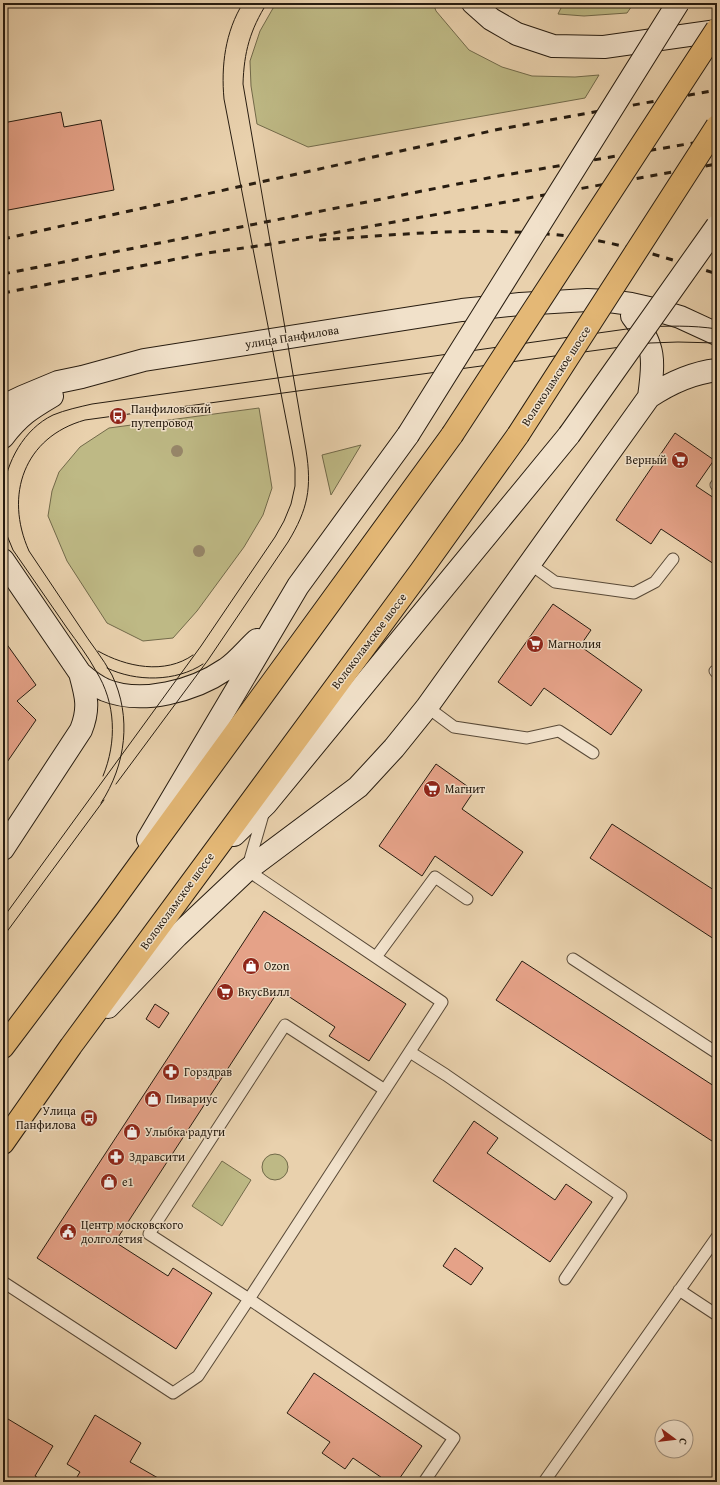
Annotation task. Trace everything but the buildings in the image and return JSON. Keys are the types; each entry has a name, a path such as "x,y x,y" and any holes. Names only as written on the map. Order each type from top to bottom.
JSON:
{"main road":[{"path":"3,1047 107,909 452,435 717,30"},
{"name":"Волоколамское шоссе","path":"3,1143 71,1046 420,572 518,435 717,126"}],"street":[{"path":"473,3 491,19 517,34 554,46 604,47 717,30"},
{"path":"3,560 80,673 95,685 119,694 155,696 186,689 226,669 257,640 408,435 678,3"},
{"path":"203,865 266,804 569,436 717,226"},
{"name":"улица Панфилова","path":"3,406 22,396 58,382 144,360 462,310 520,304 587,300 610,301 653,309 680,317 717,334"},
{"path":"610,301 632,315 650,343 652,356 652,377 649,398"},
{"path":"71,1046 177,936 247,870 358,787 394,748 428,707 649,398 666,386 683,378 700,372 717,370"},
{"path":"3,437 15,422 27,411 82,377"},
{"path":"107,909 231,696 298,586"},
{"path":"3,849 81,730 85,720 87,707 86,695 80,673"}],"lane":[{"path":"530,564 555,582 634,593 655,582 673,559"},
{"path":"428,707 454,727 528,738 559,731 593,753"},
{"path":"3,1282 174,1393 198,1376 442,1002 247,870 266,804"},
{"path":"376,957 435,877 467,899"},
{"path":"573,959 717,1052"},
{"path":"385,1090 285,1025 149,1234 249,1299 454,1438 424,1482"},
{"path":"410,1052 446,1075 621,1196 564,1279"},
{"path":"544,1482 717,1237"},
{"path":"680,1290 717,1315"}],"shaded area":[{"path":"276,3 433,3 436,11 469,50 502,67 532,76 575,77 599,75 585,98 308,147 257,124 251,86 250,61 260,31"},
{"path":"560,3 634,3 627,13 584,16 558,14 563,4"},
{"path":"259,408 272,488 263,515 244,547 197,611 173,638 143,641 107,623 67,561 48,516 52,491 59,472 80,447 109,428"},
{"path":"361,445 331,495 322,455"},
{"path":"275,1154 284,1158 288,1167 284,1176 275,1180 266,1176 262,1167 266,1158"},
{"path":"222,1161 251,1180 222,1226 192,1206"}],"tram line":[{"path":"3,918 201,646 275,537 291,504 295,486 295,468 224,99 223,74 228,37 243,3"},
{"path":"116,784 208,660 288,542 300,519 307,498 309,476 306,450 243,84 249,42 256,23 267,3"},
{"path":"3,493 12,458 25,438 33,429 53,415 87,405 641,327 689,326 717,329"},
{"path":"101,803 116,773 121,757 124,724 118,691 112,675 105,663 29,551 22,530 19,509 20,489 25,471 34,454 47,440 64,428 85,420 650,343 717,343"},
{"path":"3,516 6,533 13,550 86,654 103,683 111,709 112,723 111,750 103,776"},
{"path":"98,651 109,657 133,665 158,667 182,661 193,655"},
{"path":"107,668 130,676 156,678 181,674 203,664"},
{"path":"3,937 104,800"}],"railway":[{"path":"3,239 500,129 717,90"},
{"path":"3,274 493,177 717,139"},
{"path":"3,293 207,253 272,244 717,164"},
{"path":"319,240 385,235 483,231 549,234 599,241 650,253 717,274"}],"place":[{"name":"Панфиловский путепровод","path":"118,416"},
{"name":"Верный","path":"680,460"},
{"name":"Магнолия","path":"535,644"},
{"name":"Магнит","path":"432,789"},
{"name":"Ozon","path":"251,966"},
{"name":"ВкусВилл","path":"225,992"},
{"name":"Горздрав","path":"171,1072"},
{"name":"Пивариус","path":"153,1099"},
{"name":"Улица Панфилова","path":"89,1118"},
{"name":"Улыбка радуги","path":"132,1132"},
{"name":"Здравсити","path":"116,1157"},
{"name":"e1","path":"109,1182"},
{"name":"Центр московского долголетия","path":"68,1232"}]}
